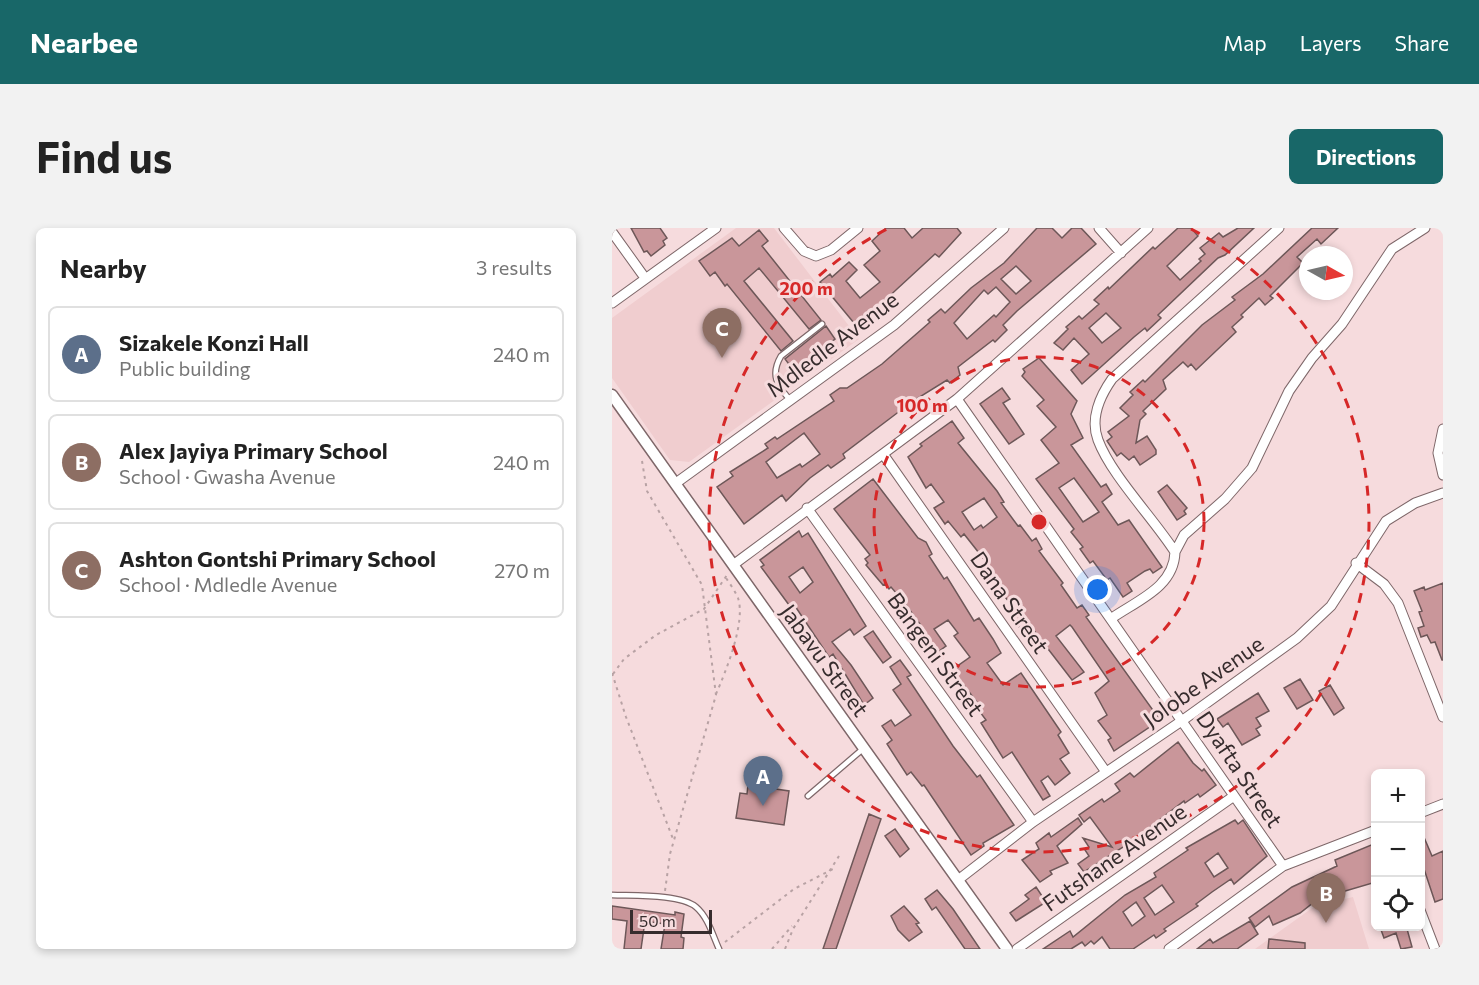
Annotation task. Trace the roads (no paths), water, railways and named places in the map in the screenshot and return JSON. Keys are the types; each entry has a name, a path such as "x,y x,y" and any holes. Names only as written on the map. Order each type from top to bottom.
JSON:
{"street":[{"path":"612,303 716,228"},
{"path":"784,228 804,251 812,255 823,254 846,240 858,228"},
{"name":"Mdledle Avenue","path":"676,483 894,325 1004,228"},
{"path":"1099,228 1121,253"},
{"path":"733,565 957,399 1148,228"},
{"path":"1175,552 1110,463 1097,439 1097,409 1102,392 1112,379 1279,228"},
{"path":"1112,618 1167,579 1175,566 1175,552 1184,535 1225,499 1252,468 1288,391 1312,358 1342,324 1392,249 1425,228"},
{"path":"612,232 645,278"},
{"name":"Jabavu Street","path":"612,394 1007,949"},
{"name":"Dyafta Street","path":"957,399 1283,866"},
{"path":"1443,429 1438,453 1443,475"},
{"name":"Dana Street","path":"883,454 1106,772"},
{"name":"Jolobe Avenue","path":"958,880 1033,822 1183,720 1311,627 1331,606 1380,527 1393,515 1415,503 1443,493"},
{"name":"Bangeni Street","path":"807,508 1033,822"},
{"path":"1356,563 1384,584 1398,603 1443,717"},
{"name":"Futshane Avenue","path":"1017,949 1234,796"},
{"path":"1425,811 1443,804"},
{"path":"1169,949 1283,866 1371,832"},
{"path":"1425,923 1435,949"}],"lane":[{"path":"790,400 774,377 777,363 781,356 822,324"},
{"path":"808,796 864,748"},
{"path":"612,895 676,899 697,907 719,948"}],"place":[{"name":"Ashton Gontshi Primary School","path":"722,358"},
{"name":"Sizakele Konzi Hall","path":"763,806"},
{"name":"Alex Jayiya Primary School","path":"1326,923"}]}
